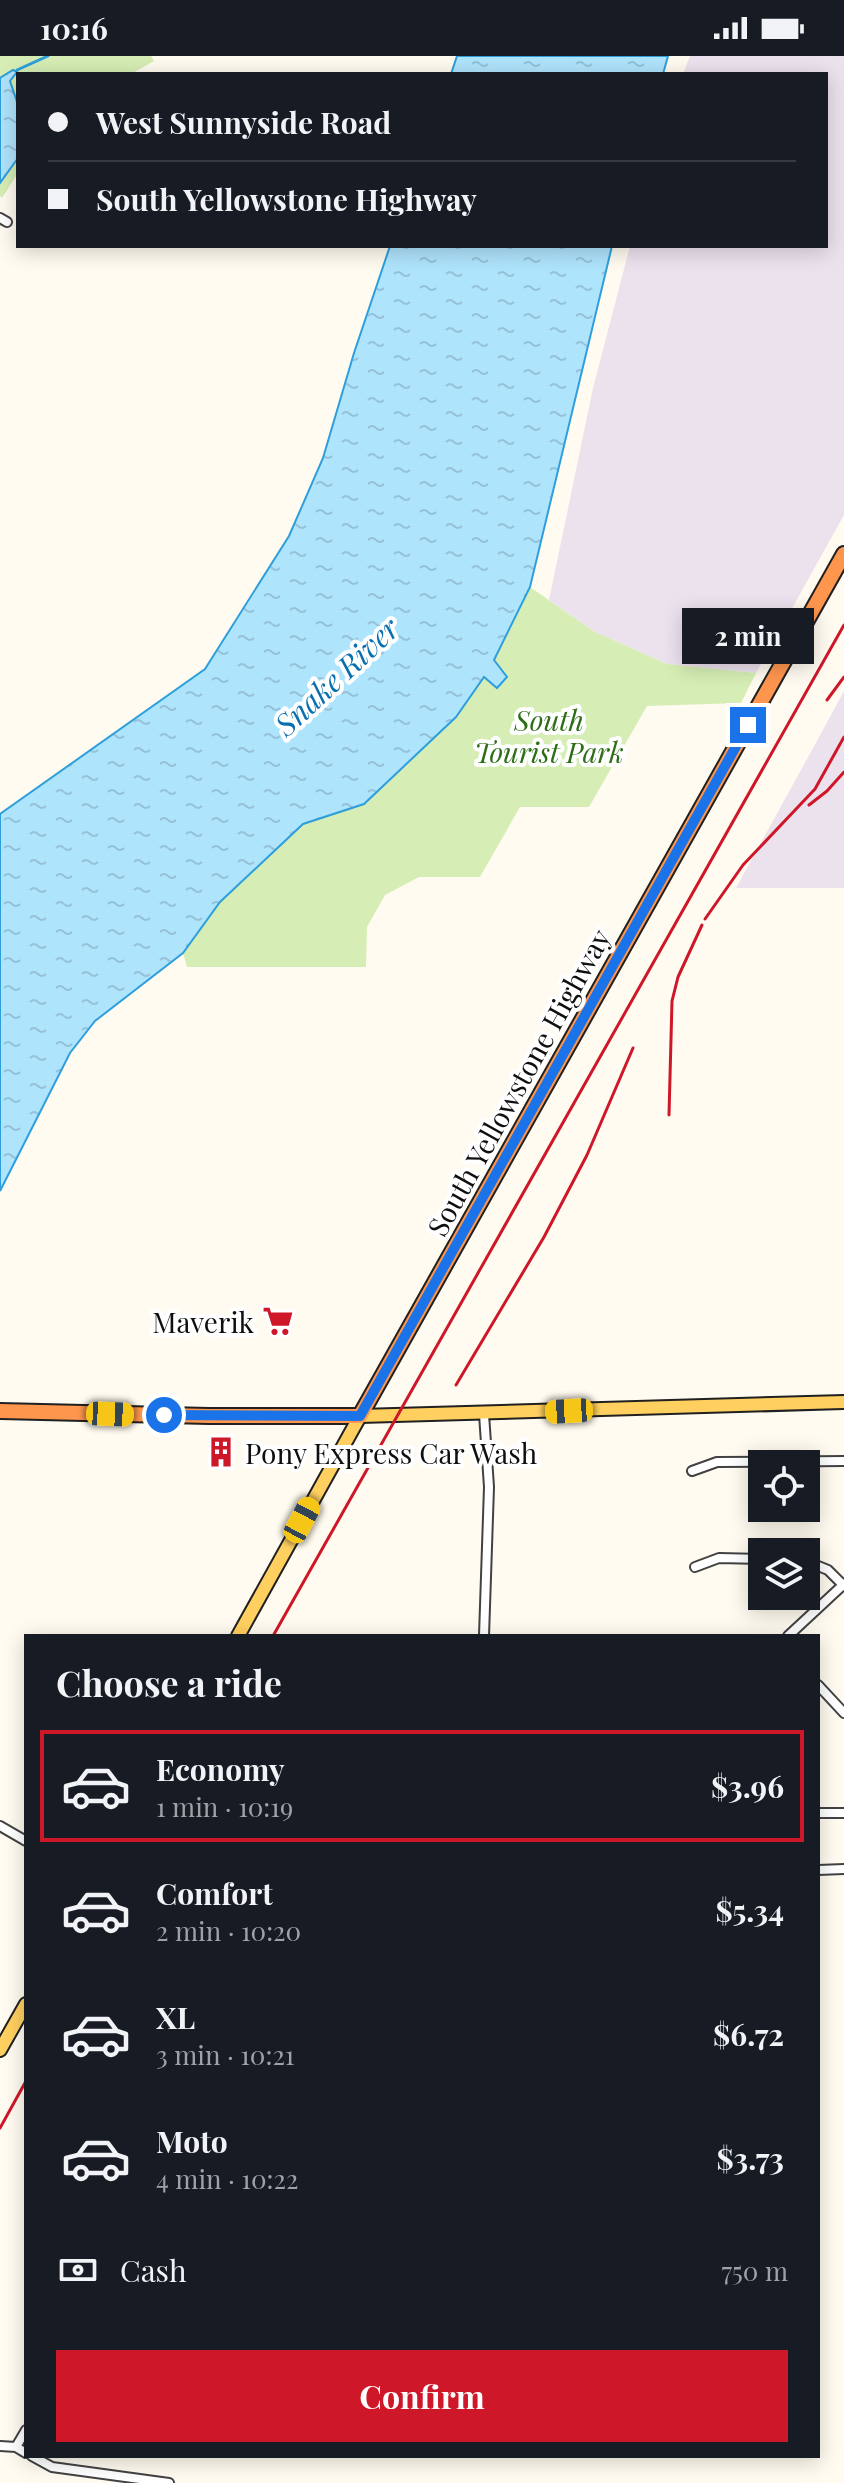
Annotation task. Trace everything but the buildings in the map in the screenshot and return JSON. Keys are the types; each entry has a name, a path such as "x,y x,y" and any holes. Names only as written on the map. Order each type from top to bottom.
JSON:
{"highway":[{"name":"South Yellowstone Highway","path":"360,1416 844,554"},
{"path":"0,1411 360,1416"}],"main road":[{"path":"360,1416 844,1402"},
{"name":"South Yellowstone Highway","path":"239,1634 360,1416"},
{"path":"0,2050 24,2008"}],"street":[{"path":"484,1414 489,1487 484,1634"},
{"path":"692,1471 717,1462 844,1461"},
{"path":"695,1567 719,1558 748,1559"},
{"path":"790,1634 844,1585 820,1567"},
{"path":"820,1687 844,1713"},
{"path":"820,1813 844,1813"},
{"path":"0,1826 24,1840"},
{"path":"820,1870 844,1869"},
{"path":"16,2447 24,2433"},
{"path":"0,2446 16,2447 24,2452"},
{"path":"36,2458 52,2467 169,2483"}],"shaded area":[{"path":"690,56 844,56 844,515 756,673 667,664 595,632 549,600 593,388 629,248 828,248 828,72 684,72"},
{"path":"844,691 844,888 736,888 818,739"}],"green space":[{"path":"0,56 151,56 154,61 135,72 16,72 16,176 2,198"},
{"name":"South Tourist Park","path":"530,587 595,632 667,664 756,673 741,703 647,706 589,807 520,807 480,877 419,877 385,895 367,927 366,967 187,967 183,953 220,902 303,824 364,803 456,717 485,676 497,688 507,677 494,660"}],"water":[{"path":"457,56 668,56 664,72 452,72"},
{"path":"13,70 17,72 10,81 16,99 16,161 0,183 0,78"},
{"name":"Snake River","path":"389,248 612,248 530,587 494,660 507,677 497,688 484,677 456,717 364,804 303,824 220,902 183,953 95,1021 70,1053 0,1191 0,814 205,669 289,536 323,458"}],"waterway":[{"path":"17,70 48,56"}],"railway":[{"path":"274,1634 844,625"},
{"path":"827,700 844,677"},
{"path":"705,919 743,865 815,789 844,737"},
{"path":"809,805 844,772"},
{"path":"669,1115 672,1001 678,977 702,925"},
{"path":"456,1385 544,1237 587,1155 633,1048"},
{"path":"0,2128 24,2085"}],"place":[{"name":"Maverik","path":"278,1321"},
{"name":"Pony Express Car Wash","path":"221,1452"}],"route":[{"path":"164,1415 360,1416 748,725"}]}
